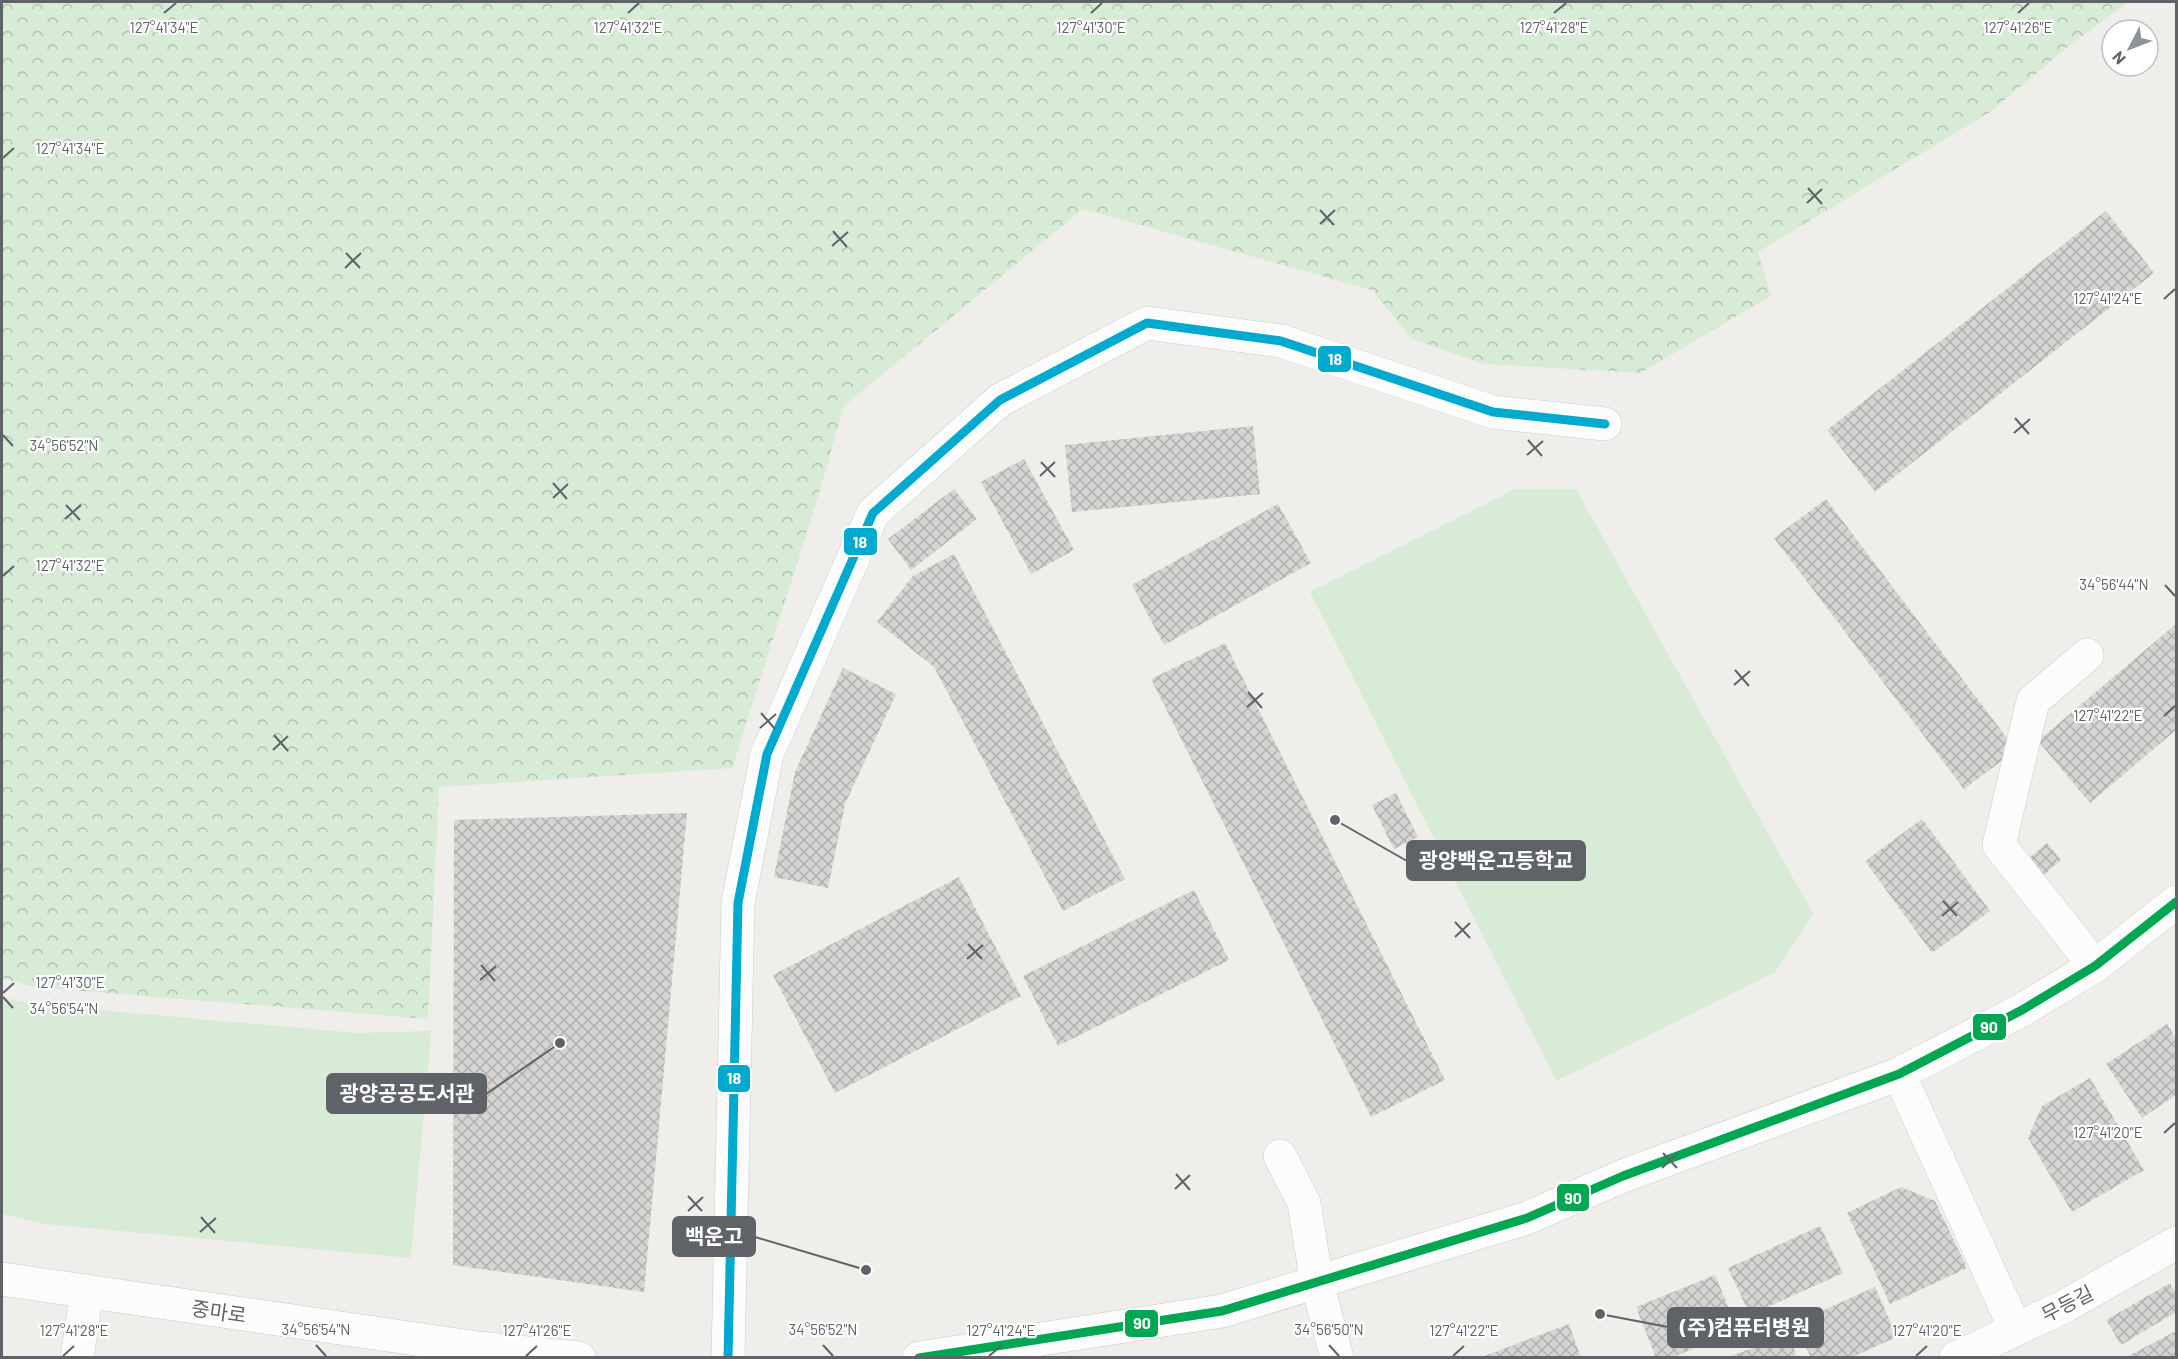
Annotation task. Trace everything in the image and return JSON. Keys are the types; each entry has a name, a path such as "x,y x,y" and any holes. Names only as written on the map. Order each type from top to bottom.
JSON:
{"street":[{"path":"728,1358 738,903 766,754 873,513 1000,400 1147,323 1281,341 1493,412 1605,424"},
{"path":"2087,655 2033,702 1999,845 2095,966"},
{"path":"919,1358 1222,1311 1527,1218 1623,1176 1899,1074 2022,1010 2095,966 2176,902"},
{"path":"1899,1074 2015,1328"},
{"path":"1280,1156 1304,1203 1317,1282 1337,1358"},
{"name":"무등길","path":"1956,1358 2065,1305 2176,1243"},
{"name":"중마로","path":"2,1279 478,1348 579,1358"},
{"path":"77,1358 87,1291"}],"green space":[{"path":"2,2 2128,2 2107,18 2100,18 2100,23 1990,112 1758,252 1771,296 1640,373 1485,364 1412,339 1372,290 1083,209 844,406 815,507 732,768 439,787 428,1019 34,987 2,978"},
{"path":"1516,489 1576,489 1813,914 1775,972 1556,1081 1310,592"},
{"path":"2,997 30,1004 357,1033 431,1031 411,1258 45,1224 2,1214"}],"building":[{"path":"2106,211 2154,273 1875,492 1827,430"},
{"path":"1253,426 1260,494 1072,512 1065,445"},
{"path":"1024,459 1074,550 1031,574 981,482"},
{"path":"954,489 977,519 911,570 888,539"},
{"path":"1826,499 2016,750 1964,789 1774,538"},
{"path":"1278,504 1311,563 1164,645 1132,585"},
{"path":"954,554 1125,879 1063,911 934,667 877,622 913,576"},
{"path":"2176,624 2176,730 2090,803 2038,741"},
{"path":"1225,643 1445,1080 1371,1117 1151,679"},
{"path":"843,668 896,694 845,804 828,888 774,877 795,772"},
{"path":"1396,793 1418,837 1394,849 1372,805"},
{"path":"687,813 644,1292 453,1265 454,820"},
{"path":"1922,819 1990,911 1932,953 1865,861"},
{"path":"2047,843 2061,860 2044,875 2029,858"},
{"path":"959,877 1021,996 835,1093 773,975"},
{"path":"1194,890 1229,960 1058,1046 1023,976"},
{"path":"2167,1024 2176,1039 2176,1095 2142,1118 2106,1064"},
{"path":"2090,1078 2144,1170 2072,1212 2028,1138 2042,1106"},
{"path":"1901,1187 1935,1201 1967,1268 1890,1304 1847,1213"},
{"path":"1820,1226 1843,1273 1750,1315 1728,1268"},
{"path":"1715,1275 1738,1330 1671,1358 1656,1358 1636,1307"},
{"path":"2170,1283 2176,1294 2176,1312 2121,1345 2106,1320"},
{"path":"1875,1287 1897,1337 1850,1358 1811,1358 1795,1323"},
{"path":"1569,1324 1581,1358 1482,1358 1482,1357"},
{"path":"2176,1331 2176,1358 2124,1358"},
{"path":"1789,1335 1797,1358 1728,1358 1728,1357"}],"transit line":[{"name":"18","path":"728,1358 738,903 767,754 873,513 1000,400 1147,323 1281,341 1493,412 1605,424"},
{"name":"90","path":"919,1358 1222,1311 1527,1218 1623,1176 1899,1074 2022,1010 2095,966 2176,902"}],"place":[{"name":"광양백운고등학교","path":"1335,820"},
{"name":"광양공공도서관","path":"560,1043"},
{"name":"백운고","path":"866,1270"},
{"name":"(주)컴퓨터병원","path":"1600,1314"}]}
